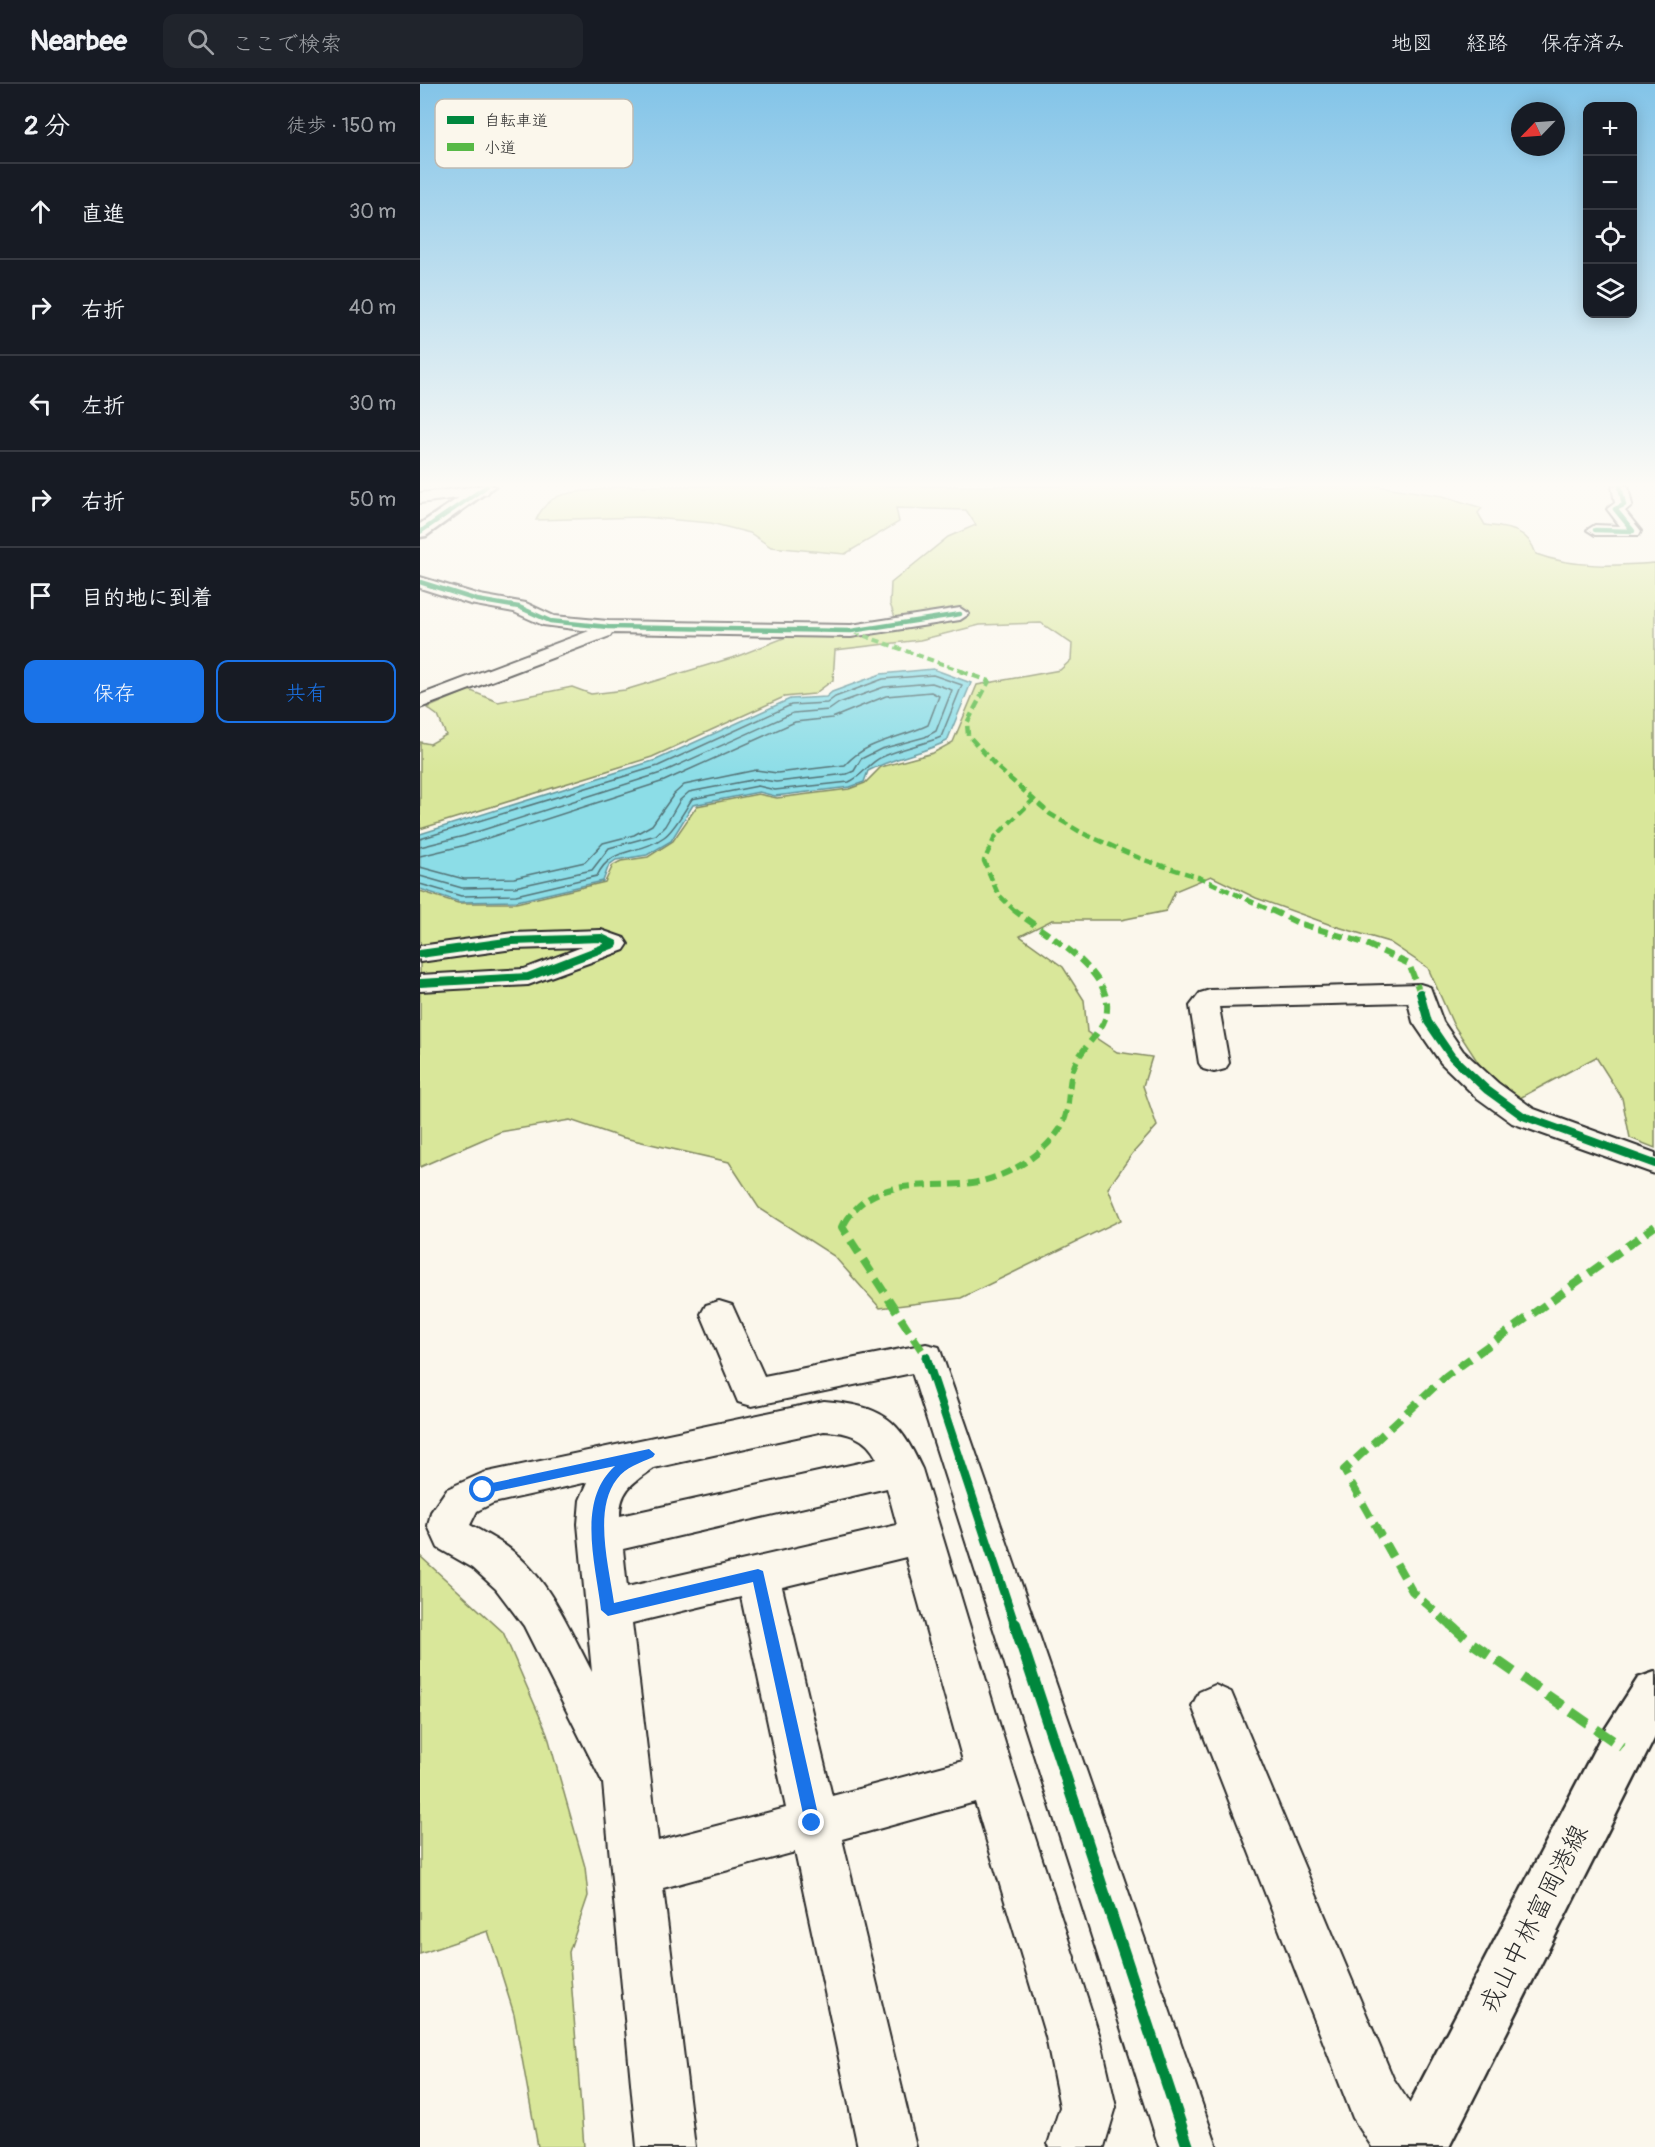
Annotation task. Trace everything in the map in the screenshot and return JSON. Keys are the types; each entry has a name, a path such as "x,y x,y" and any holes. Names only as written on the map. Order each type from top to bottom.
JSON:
{"main road":[{"name":"戎山中林富岡港線","path":"1417,2147 1622,1747 1655,1693"}],"street":[{"path":"421,582 477,600 519,608 550,621 608,627 851,631 960,614"},
{"path":"420,702 603,632 608,627"},
{"path":"420,954 513,941 601,938 614,944 528,976 420,983"},
{"path":"1214,1063 1204,1006 1210,999 1420,993 1428,1022 1452,1057 1487,1090 1523,1116 1655,1164"},
{"path":"719,1314 752,1392 926,1357 1188,2147"},
{"path":"627,1781 585,1705 540,1614 511,1576 488,1556 453,1536 449,1526 452,1512 462,1500 483,1490 824,1416 866,1421 881,1431 895,1452 902,1469 991,1776 1073,2037 1088,2107 1077,2146"},
{"path":"649,1454 626,1463 613,1475 603,1492 597,1515 638,1871 666,2147"},
{"path":"601,1537 902,1469"},
{"path":"608,1610 922,1536"},
{"path":"758,1575 812,1823 887,2147"},
{"path":"1215,1706 1373,2098 1405,2147"},
{"path":"638,1871 991,1776"}],"green space":[{"path":"1655,582 1655,1148 1630,1138 1622,1098 1596,1057 1518,1099 1481,1067 1453,1024 1428,968 1389,942 1331,925 1256,898 1211,876 1175,891 1166,911 1121,920 1052,920 1020,936 1063,967 1084,1000 1087,1032 1117,1052 1152,1057 1143,1086 1157,1126 1132,1154 1108,1188 1121,1220 961,1298 880,1308 834,1256 759,1208 729,1162 620,1137 570,1120 500,1132 420,1167 420,891 458,903 516,903 605,882 613,865 621,861 648,857 673,841 697,806 758,794 777,798 849,789 865,783 881,767 933,753 953,742 977,685 1060,670 1071,660 1072,644 1041,623 980,625 920,640 835,650 833,680 814,694 784,697 652,757 420,829 420,742 430,744 446,735 438,716 427,708 469,690 498,702 572,687 591,694 625,690 738,656 794,634 899,628 890,604 891,583"},
{"path":"420,1556 503,1632 547,1733 585,1867 588,1896 569,1952 584,2147 538,2147 514,2014 488,1931 420,1954"}],"water":[{"path":"933,669 971,683 947,741 868,771 864,782 850,787 775,796 759,792 693,805 671,841 647,855 616,860 609,865 603,881 517,901 460,902 420,889 420,834 656,760 790,699 826,697 832,692 881,674"}],"marked path":[{"path":"854,632 989,681 967,723 968,735 997,767 1050,814 1082,833 1144,860 1201,878 1298,923 1364,943 1409,964 1420,993"},
{"path":"926,1357 842,1227 853,1208 869,1196 908,1186 974,1183 1003,1174 1037,1153 1063,1125 1068,1110 1069,1083 1074,1066 1097,1032 1107,1011 1105,991 1094,973 1076,956 1012,909 998,894 984,861 995,837 1033,800"},
{"path":"1622,1747 1469,1641 1412,1591 1344,1470 1446,1376 1655,1226"}],"cycle path":[{"path":"421,582 477,600 519,607 550,621 608,627 851,631 960,614"},
{"path":"420,954 513,941 601,938 614,944 528,977 420,983"},
{"path":"1420,993 1428,1022 1452,1057 1487,1090 1523,1116 1655,1164"},
{"path":"926,1357 1188,2147"}],"route":[{"path":"483,1490 538,1476 649,1454 626,1463 613,1475 603,1492 597,1515 608,1610 758,1575 812,1823"}]}
